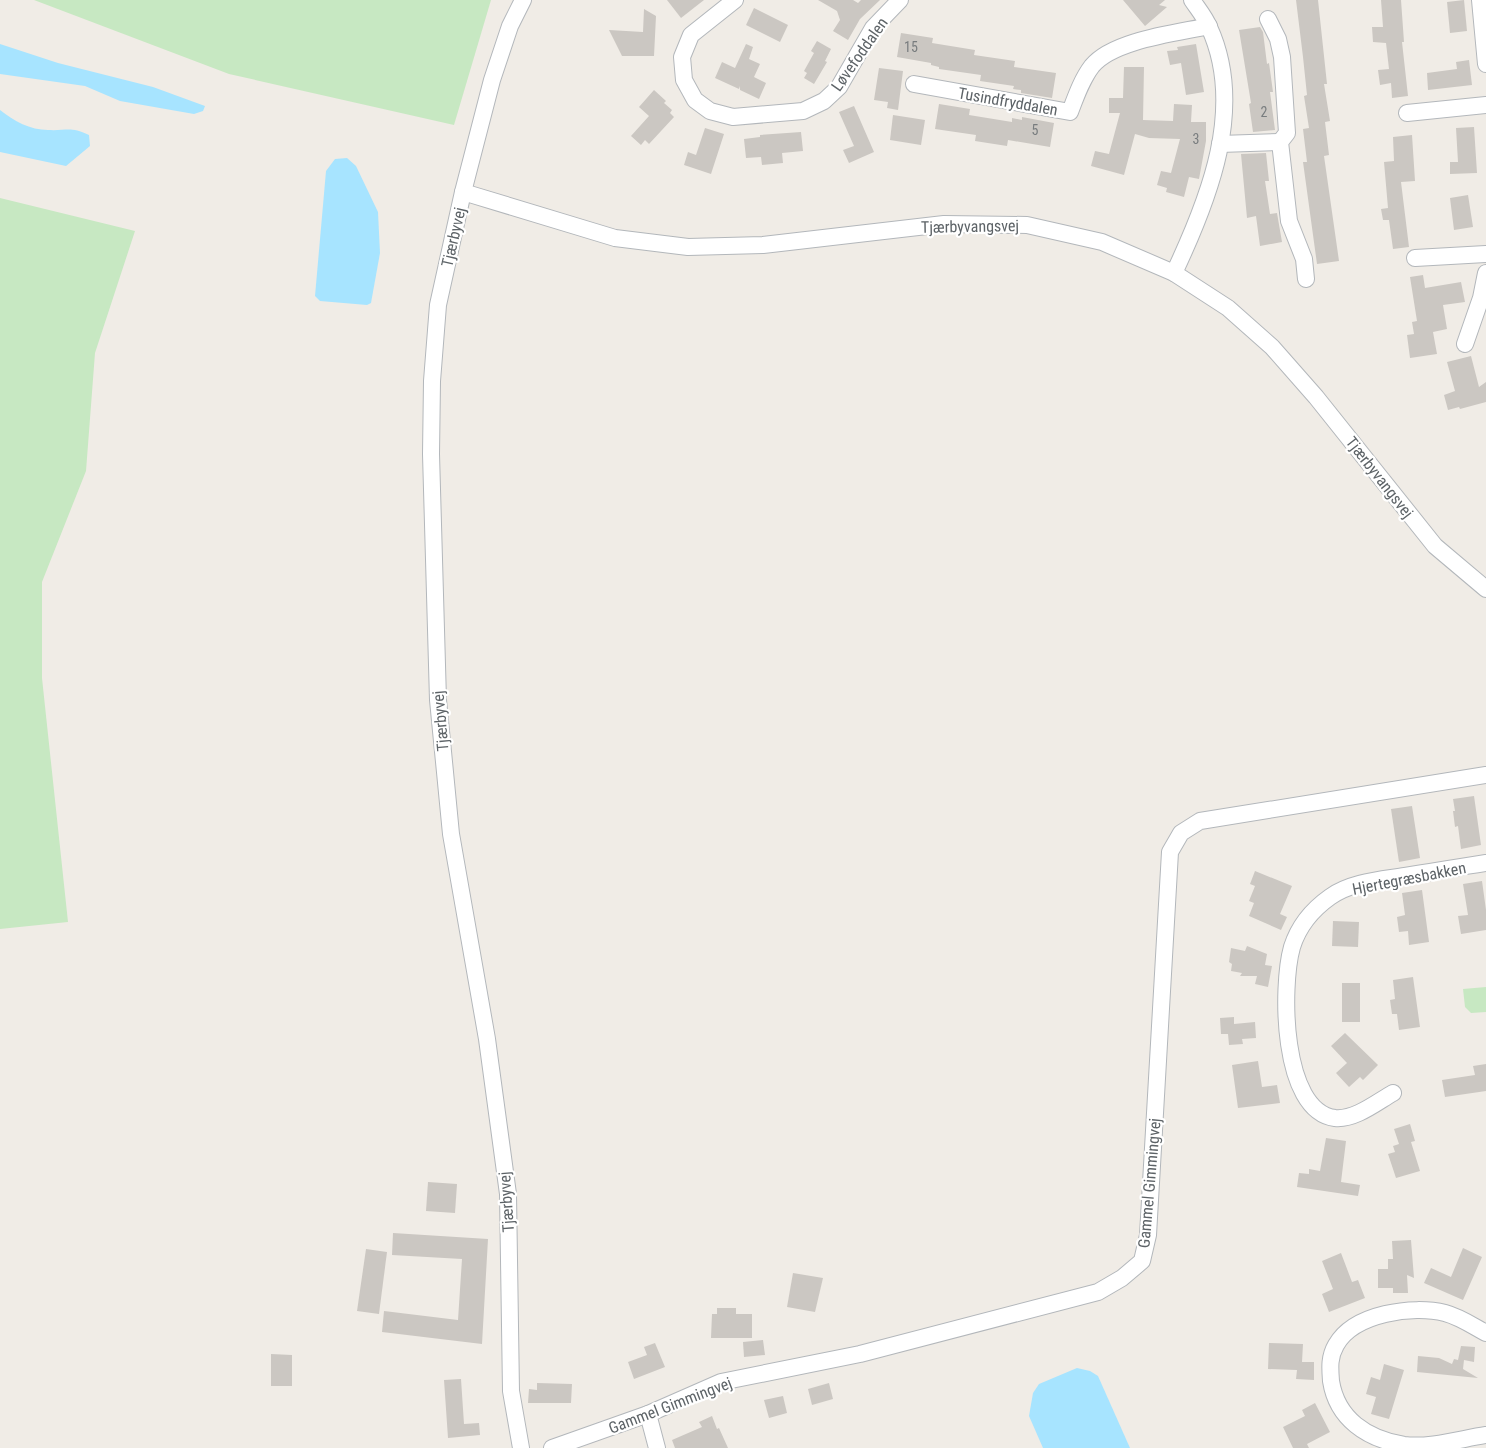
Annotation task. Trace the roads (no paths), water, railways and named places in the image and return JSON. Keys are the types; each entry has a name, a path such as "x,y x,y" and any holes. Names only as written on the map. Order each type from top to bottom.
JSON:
{"street":[{"name":"Tjærbyvej","path":"521,1448 511,1391 508,1194 487,1038 451,834 438,700 430,454 432,381 438,305 463,192 492,80 510,26 523,0"},
{"name":"Løvefoddalen","path":"735,0 691,35 682,57 684,80 695,100 710,111 733,117 803,111 824,101 839,87 873,28 900,0"},
{"path":"1174,273 1197,225 1209,187 1220,144 1225,93 1221,60 1209,26 1192,0"},
{"path":"1479,0 1486,64"},
{"path":"1268,20 1278,39 1282,57 1287,133 1280,142 1289,221 1304,259 1306,279"},
{"name":"Tusindfryddalen","path":"914,84 1070,112 1080,87 1093,65 1111,50 1132,43 1209,26"},
{"path":"1407,113 1486,105"},
{"path":"1220,144 1280,142"},
{"name":"Tjærbyvangsvej","path":"463,192 615,238 687,247 763,245 944,224 1027,225 1102,243 1174,273 1228,308 1272,347 1316,397 1435,546 1486,590"},
{"path":"1415,258 1486,254"},
{"path":"1465,344 1482,298 1486,273"},
{"name":"Gammel Gimmingvej","path":"552,1448 648,1414 721,1382 860,1354 1098,1292 1122,1278 1142,1261 1148,1235 1170,852 1181,833 1200,821 1486,775"},
{"name":"Hjertegræsbakken","path":"1393,1093 1352,1116 1336,1118 1317,1112 1304,1097 1293,1069 1287,1032 1287,989 1293,946 1308,915 1333,895 1363,883 1486,863"},
{"path":"1486,1333 1446,1313 1425,1310 1401,1311 1381,1315 1360,1324 1345,1334 1336,1345 1329,1364 1332,1388 1340,1409 1352,1424 1368,1434 1406,1445 1429,1445 1486,1434"},
{"path":"648,1414 657,1448"}],"water":[{"path":"0,44 58,63 153,87 205,106 203,111 194,114 120,101 85,86 0,74"},
{"path":"0,110 29,127 83,132 89,135 90,146 66,166 0,152"},
{"path":"347,158 356,166 378,212 380,253 371,303 367,305 320,301 315,296 326,171 335,159"},
{"path":"1077,1368 1090,1371 1098,1376 1130,1448 1043,1448 1029,1416 1033,1393 1039,1384"}]}
